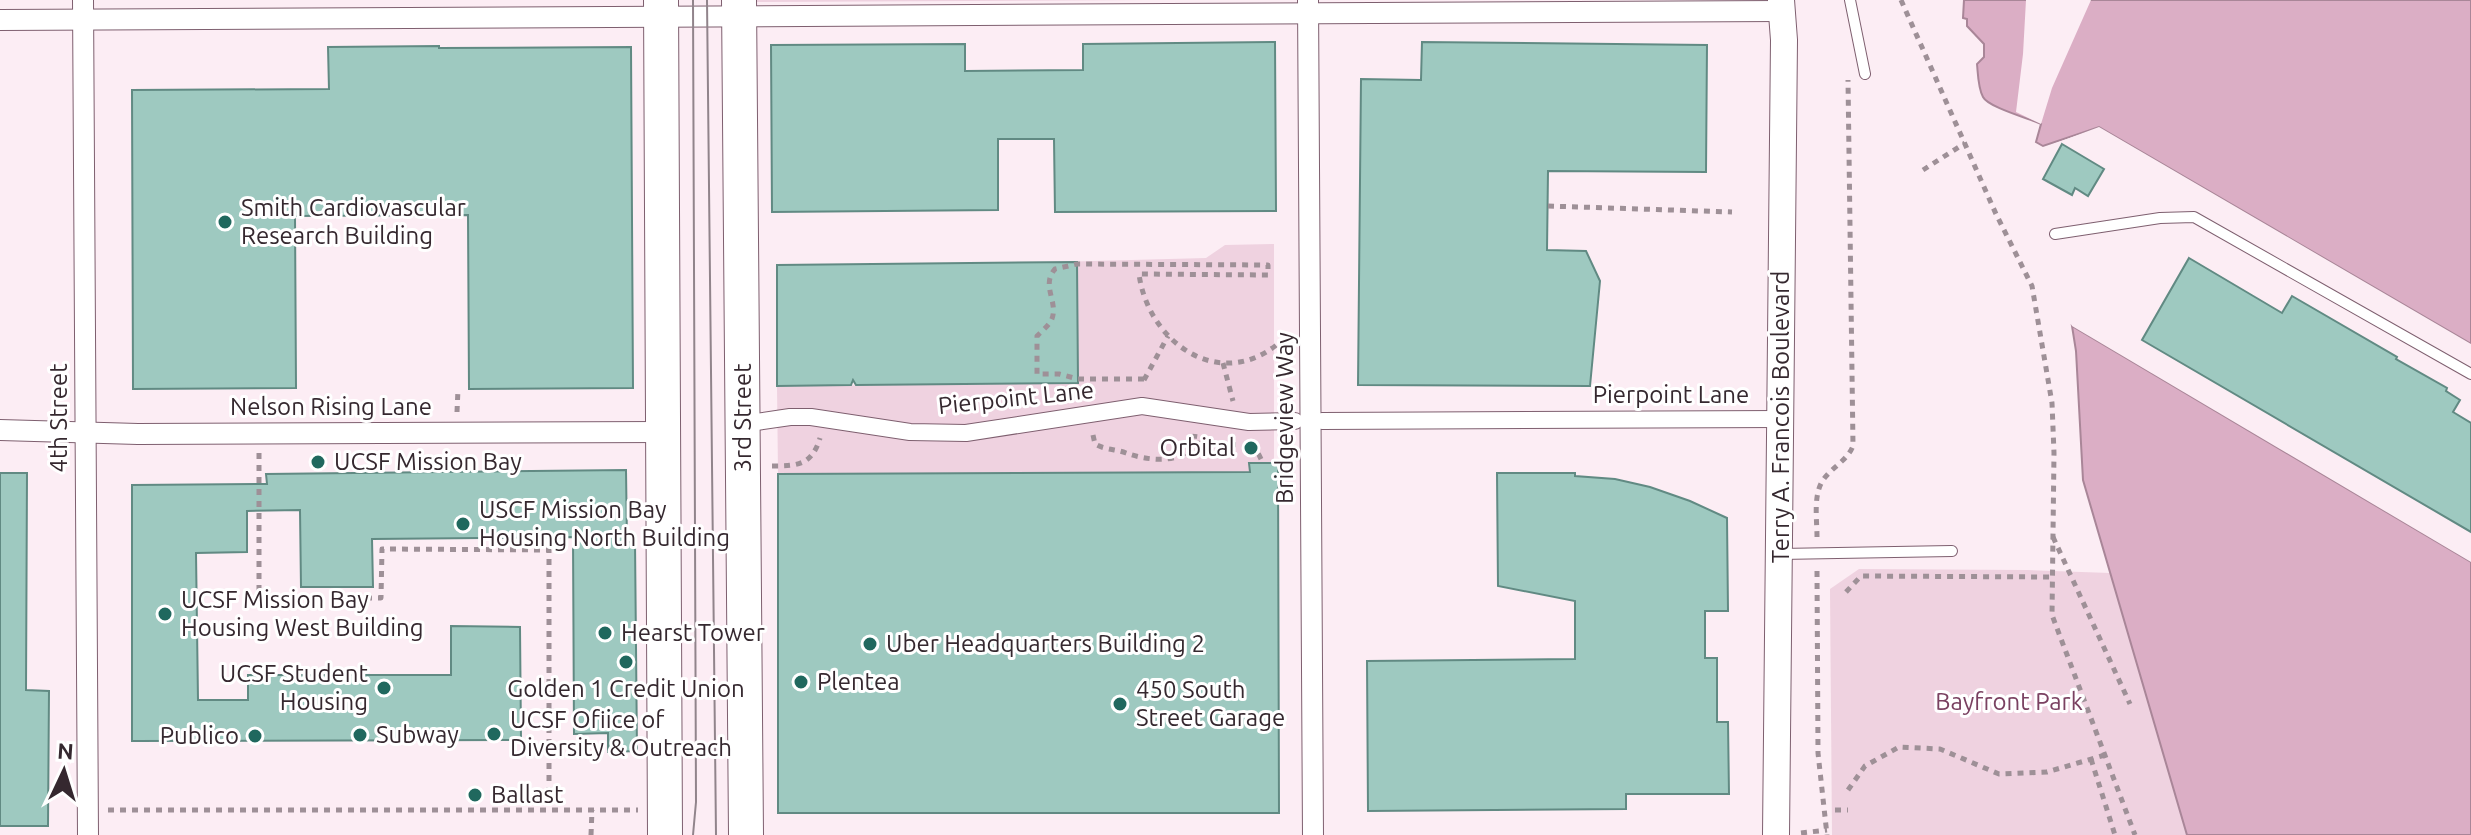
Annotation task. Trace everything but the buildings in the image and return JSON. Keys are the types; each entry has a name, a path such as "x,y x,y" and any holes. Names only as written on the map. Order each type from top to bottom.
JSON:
{"main road":[{"path":"654,822 663,432 661,8"},
{"name":"3rd Street","path":"739,8 746,835"}],"street":[{"path":"0,20 83,10 1782,6"},
{"name":"Terry A. Francois Boulevard","path":"1776,835 1782,6"},
{"name":"Bridgeview Way","path":"1308,7 1313,835"},
{"name":"4th Street","path":"83,10 88,835"},
{"name":"Pierpoint Lane","path":"743,424 790,417 826,419 910,432 966,433 1151,407 1238,420 1295,421"},
{"name":"Pierpoint Lane","path":"1322,421 1780,419"},
{"name":"Nelson Rising Lane","path":"0,430 259,434 663,432"}],"lane":[{"path":"1850,0 1865,74"},
{"path":"2055,234 2160,218 2194,217 2471,374"},
{"path":"1780,554 1952,551"}],"path":[{"path":"1901,0 2032,286 2052,403 2052,615 2135,835"},
{"path":"1817,530 1818,495 1823,480 1850,455 1853,446 1847,68"},
{"path":"1923,170 1965,143"},
{"path":"1548,206 1732,212"},
{"path":"1144,379 1078,379 1059,374 1037,374 1037,336 1052,320 1053,312 1049,276 1060,267 1077,264 1268,265 1268,275 1139,274 1141,290 1168,336 1184,350 1208,362 1251,360 1279,343"},
{"path":"1151,407 1144,379 1168,336"},
{"path":"1223,363 1238,420"},
{"path":"1089,414 1095,444 1135,458 1161,461 1182,455 1194,443 1197,415"},
{"path":"767,466 792,466 808,460 816,451 826,419"},
{"path":"259,434 259,598 381,598 382,549 549,550 549,810"},
{"path":"1194,443 1254,445"},
{"path":"2052,536 2130,704"},
{"path":"1846,592 1861,576 2051,577"},
{"path":"1797,835 1805,831 1827,833 1818,753 1817,600"},
{"path":"1848,790 1865,766 1899,747 1940,749 1999,774 2047,772 2105,755"},
{"path":"2091,759 2115,835"},
{"path":"88,810 592,810 654,822"},
{"path":"591,835 592,810"},
{"path":"1835,810 1848,810"}],"green space":[{"path":"755,0 1147,0 755,2"},
{"path":"1274,244 1274,463 1250,463 1250,472 778,474 777,386 1020,384 1019,263 1206,258 1225,245"},
{"name":"Bayfront Park","path":"1859,569 2110,573 2187,835 1832,835 1830,589"}],"shaded area":[{"path":"1964,0 2471,0 2471,344 2099,127 2043,146 2036,142 2041,124 2000,108 1983,97 1977,64 1984,57 1984,44 1967,26 1967,19 1963,18"},
{"path":"2072,326 2471,562 2471,835 2187,835 2083,480"}],"pier":[{"path":"2026,0 2091,0 2052,88 2041,124 2016,112"},
{"path":"2099,127 2471,344 2471,348 2099,132 2040,149"},
{"path":"2070,322 2471,557 2471,562 2072,326"}],"tram line":[{"path":"693,0 696,802 693,835"},
{"path":"707,0 716,835"}],"place":[{"name":"Smith Cardiovascular Research Building","path":"225,222"},
{"name":"Orbital","path":"1251,448"},
{"name":"UCSF Mission Bay","path":"318,462"},
{"name":"USCF Mission Bay Housing North Building","path":"463,524"},
{"name":"UCSF Mission Bay Housing West Building","path":"165,614"},
{"name":"Hearst Tower","path":"605,633"},
{"name":"Uber Headquarters Building 2","path":"870,644"},
{"name":"Golden 1 Credit Union","path":"626,662"},
{"name":"Plentea","path":"801,682"},
{"name":"UCSF Student Housing","path":"384,688"},
{"name":"450 South Street Garage","path":"1120,704"},
{"name":"UCSF Ofiice of Diversity & Outreach","path":"494,734"},
{"name":"Subway","path":"360,735"},
{"name":"Publico","path":"255,736"},
{"name":"Ballast","path":"475,795"}]}
